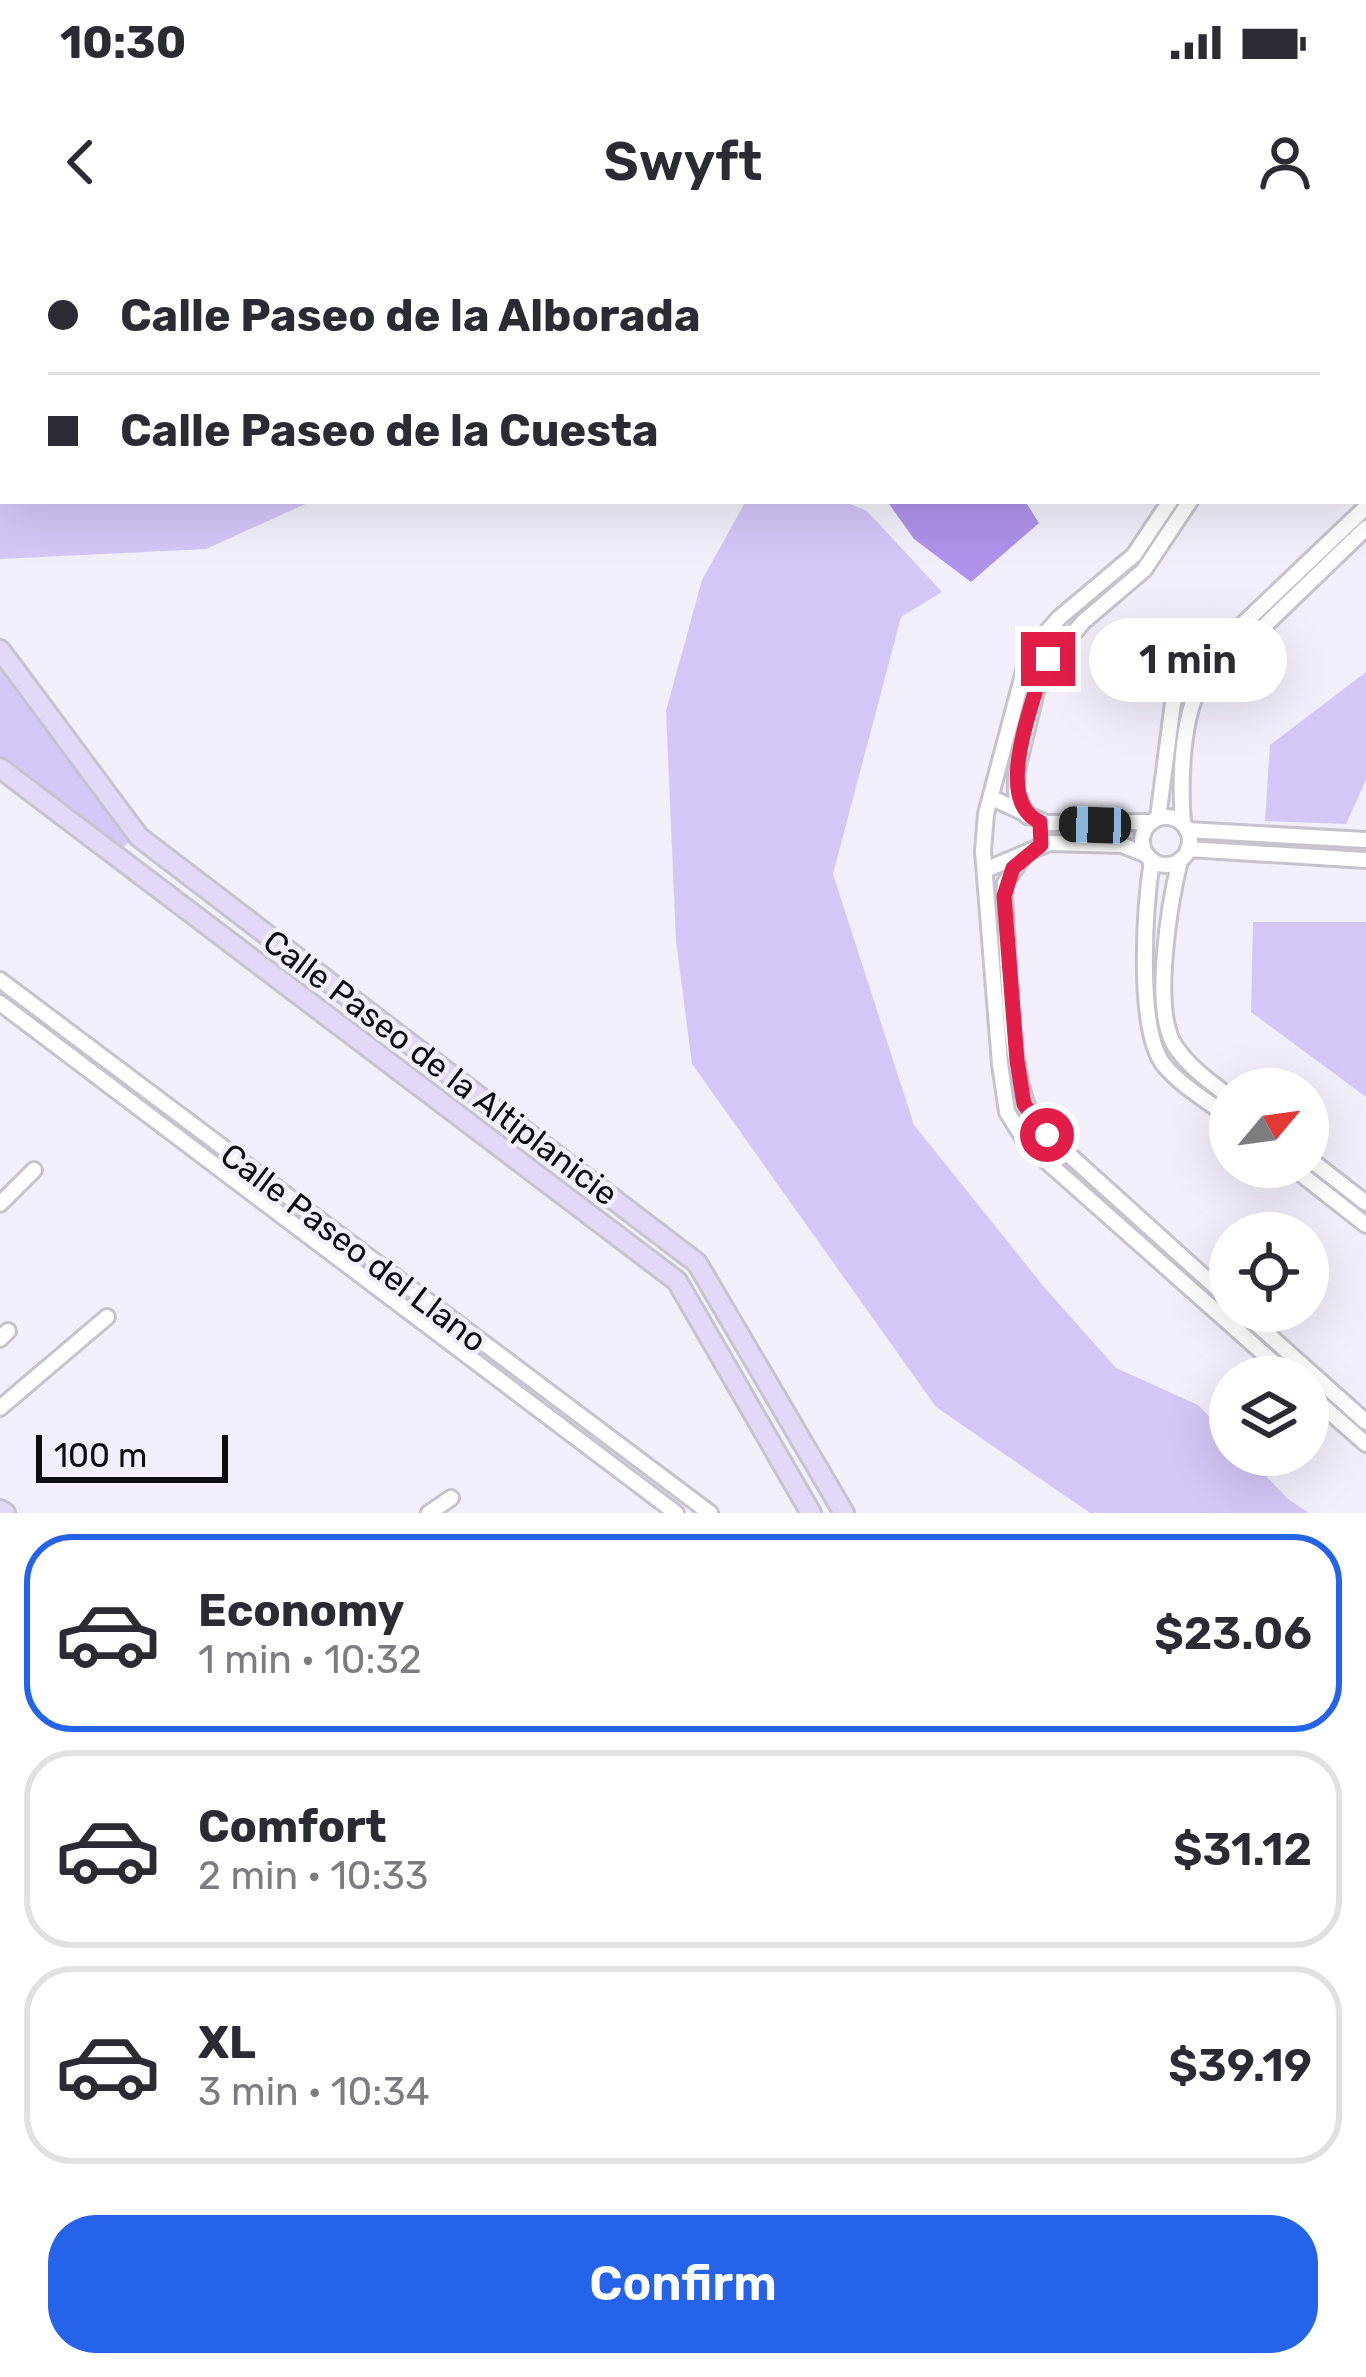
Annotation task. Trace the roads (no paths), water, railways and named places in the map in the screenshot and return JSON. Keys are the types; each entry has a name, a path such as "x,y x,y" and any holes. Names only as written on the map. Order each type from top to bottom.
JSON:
{"street":[{"path":"1168,504 1134,555 1059,618 1024,661 982,832 1000,1064 1007,1112 1033,1149 1267,1356"},
{"path":"1041,845 1033,819 1016,794 1016,774 1041,671 1096,611 1144,570 1188,504"},
{"path":"1209,1101 1166,1068 1152,1047 1145,999 1149,857 1142,838 1155,820 1173,703 1179,685 1366,506"},
{"path":"1209,1081 1172,1043 1165,1021 1165,952 1184,855 1181,802 1188,726 1197,692 1366,529"},
{"path":"1333,537 1345,549"},
{"path":"1084,596 1096,611"},
{"name":"Calle Paseo de la Altiplanicie","path":"0,650 139,838 670,1240 711,1281 844,1513"},
{"name":"Calle Paseo de la Altiplanicie","path":"0,768 653,1260 688,1295 811,1513"},
{"path":"992,798 1033,819 1171,818 1185,827 1366,840"},
{"path":"121,858 139,838"},
{"path":"985,870 1023,857 1041,845 1095,842 1123,845 1168,864 1184,855 1366,860"},
{"path":"1023,857 1005,883 1004,896 1024,1104 1047,1135 1209,1281"},
{"name":"Calle Paseo del Llano","path":"0,980 710,1513"},
{"name":"Calle Paseo del Llano","path":"0,1003 676,1513"},
{"path":"403,1072 419,1052"},
{"path":"1033,1149 1047,1135"},
{"path":"235,1183 246,1167"},
{"path":"0,1204 34,1170"},
{"path":"1329,1174 1366,1203"},
{"path":"1319,1188 1366,1225"},
{"path":"653,1260 670,1240"},
{"path":"0,1408 107,1316"},
{"path":"1266,1332 1366,1422"},
{"path":"530,1400 541,1386"},
{"path":"1329,1411 1366,1444"},
{"path":"429,1513 451,1498"}]}
